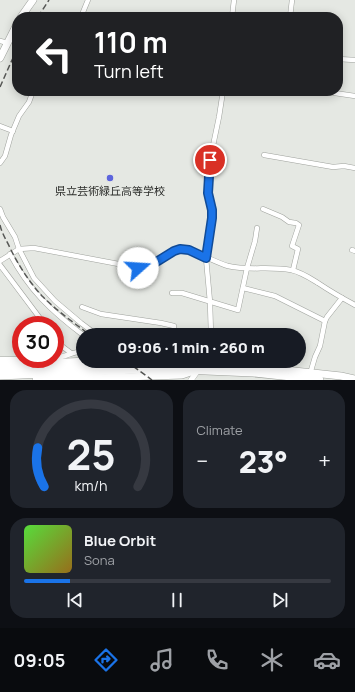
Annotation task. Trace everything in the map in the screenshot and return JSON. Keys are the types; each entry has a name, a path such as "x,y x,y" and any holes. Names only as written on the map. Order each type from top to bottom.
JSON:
{"main road":[{"path":"25,12 33,0"},
{"path":"0,58 12,34"},
{"path":"0,364 76,362"},
{"path":"0,370 76,367"},
{"path":"262,368 320,380"},
{"path":"0,376 135,370 197,370 355,379"},
{"path":"36,380 182,375 197,370"}],"street":[{"path":"83,12 88,0"},
{"path":"233,12 234,0"},
{"path":"291,12 292,0"},
{"path":"0,41 8,42"},
{"path":"343,59 355,60"},
{"path":"343,94 355,96"},
{"path":"0,163 6,153 19,116 29,102 31,96"},
{"path":"211,328 206,258 212,210 208,193 210,160 219,118 221,96"},
{"path":"0,126 13,131"},
{"path":"264,155 333,167 344,166 355,168"},
{"path":"0,209 34,278 54,301 87,328"},
{"path":"263,209 282,216 289,222 299,225 292,246 298,249 293,270"},
{"path":"172,293 182,293 226,308 238,310 247,268 256,241 257,228"},
{"path":"0,261 19,249 34,248 145,269 174,251 180,249 189,250 227,266 293,270 355,305"},
{"path":"10,254 20,273 44,303 60,318 76,330"},
{"path":"0,265 38,316"},
{"path":"243,288 276,296 325,321"},
{"path":"310,377 320,346 325,321 342,298"},
{"path":"82,307 101,314 161,323 174,326 174,328"},
{"path":"64,348 71,353"},
{"path":"64,356 76,351"},
{"path":"0,359 12,359"},
{"path":"191,380 197,370"}],"railway":[{"path":"41,12 49,0"},
{"path":"0,87 12,60"},
{"path":"0,225 3,234 29,280 47,301 81,328"},
{"path":"136,368 152,380"}],"place":[{"name":"県立芸術緑丘高等学校","path":"110,178"}],"route":[{"path":"138,268 145,269 174,251 180,249 189,250 206,258 212,218 212,210 208,193 210,160"}]}
